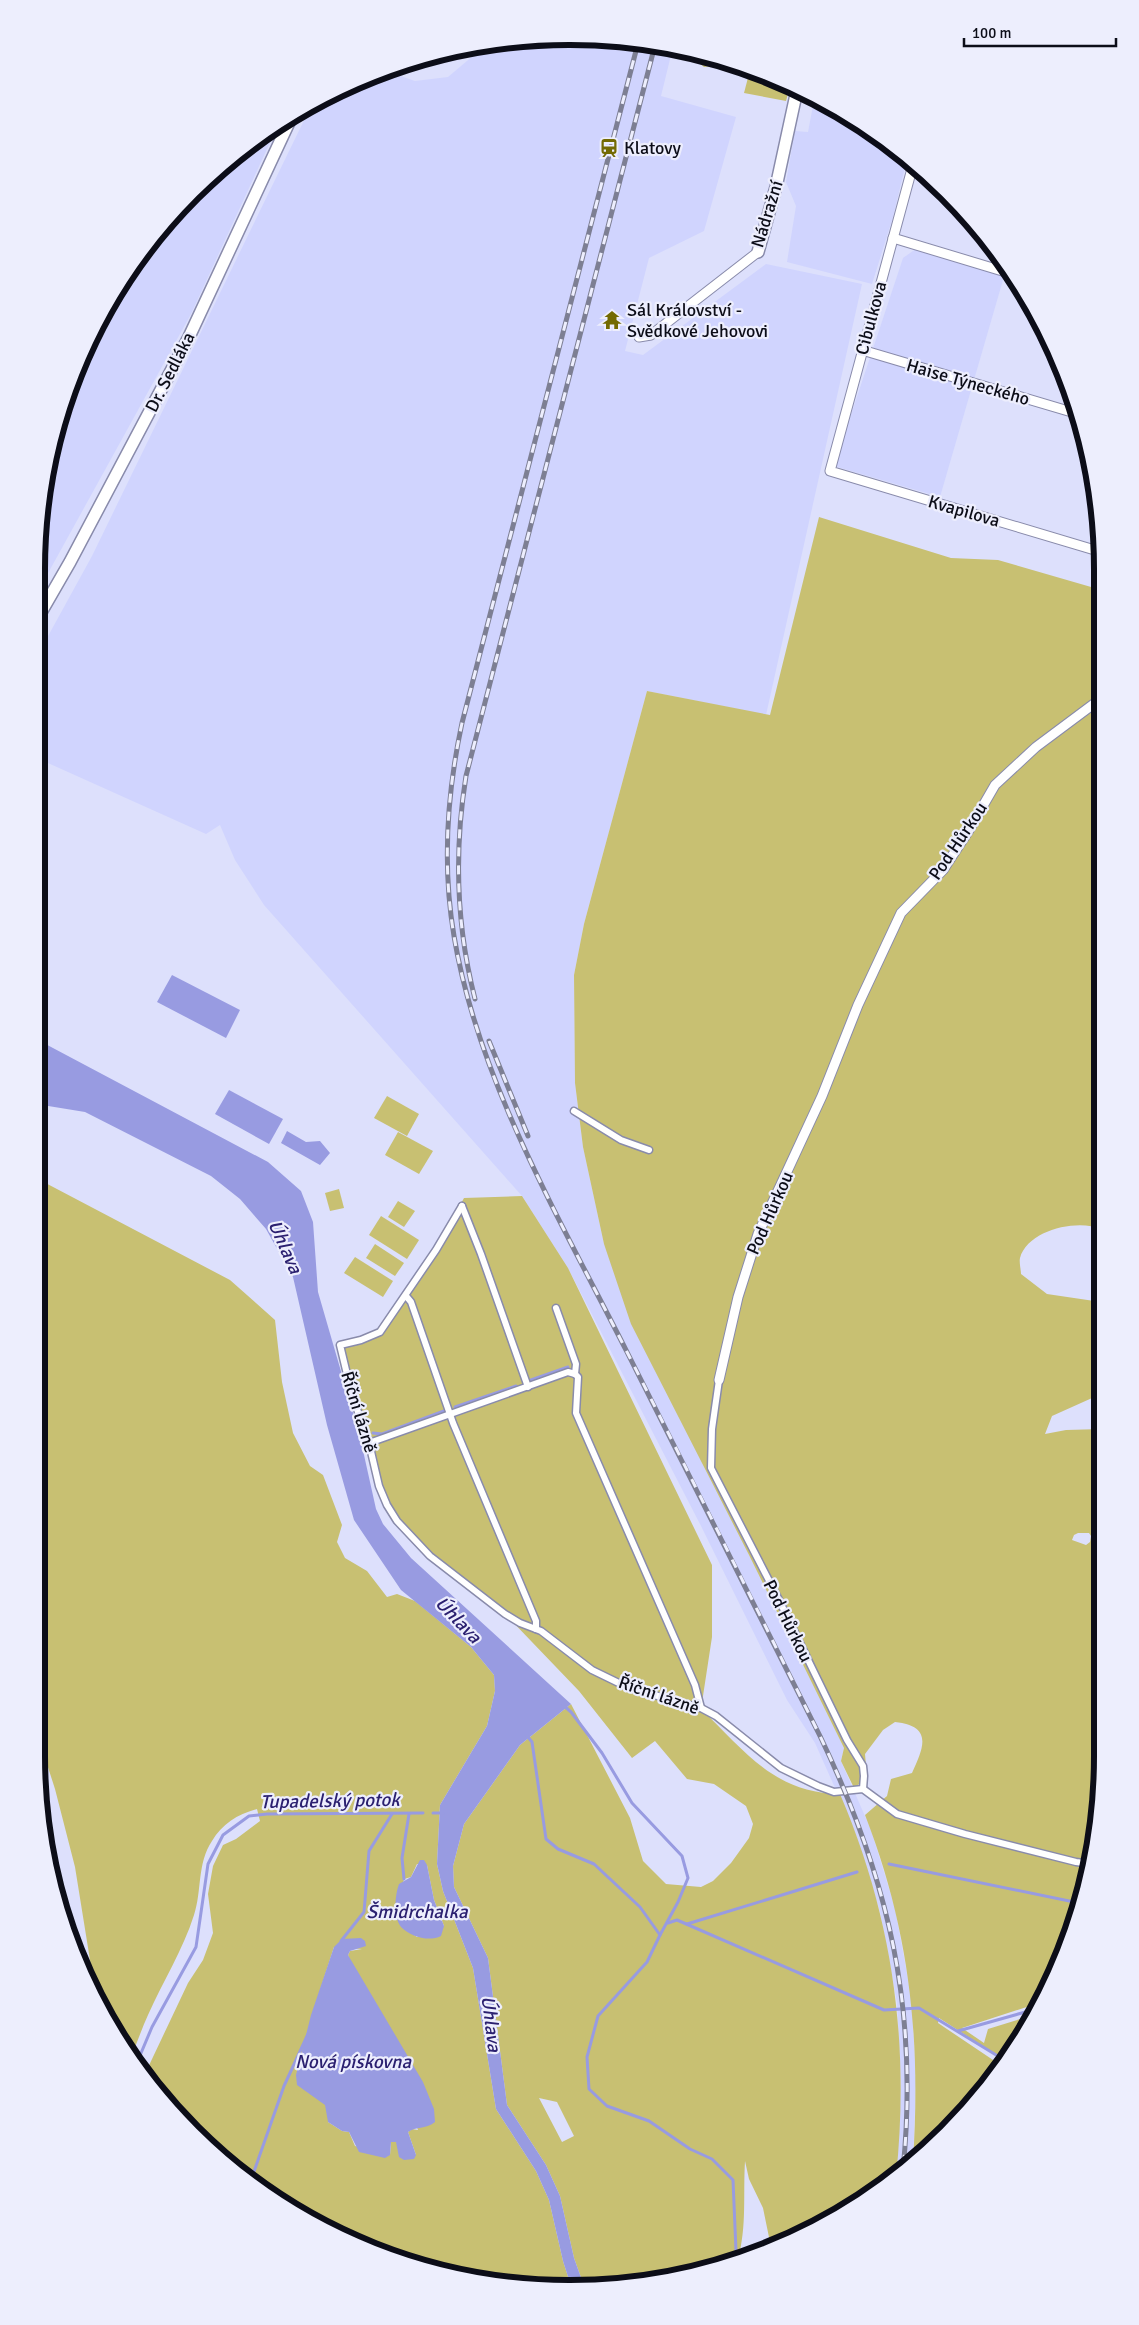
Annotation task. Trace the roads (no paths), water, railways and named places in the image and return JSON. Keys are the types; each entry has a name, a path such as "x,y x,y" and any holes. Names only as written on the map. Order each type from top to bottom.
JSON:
{"street":[{"name":"Nádražní","path":"639,336 651,335 758,252 776,186 796,97"},
{"name":"Dr. Sedláka","path":"45,605 189,337 287,128"},
{"name":"Cibulkova","path":"830,472 911,172"},
{"path":"893,238 999,268"},
{"name":"Haise Týneckého","path":"862,350 1069,411"},
{"name":"Kvapilova","path":"830,472 1093,550"},
{"name":"Pod Hůrkou","path":"863,1789 864,1776 862,1766 847,1740 778,1598 711,1468 712,1429 719,1380 740,1291 758,1234 822,1096 858,1005 901,913 943,870 970,830 995,786 1036,747 1094,704"},
{"path":"574,1111 621,1140 649,1150"},
{"path":"528,1387 462,1206 406,1296 411,1302 453,1423 536,1621 536,1629"},
{"name":"Říční lázně","path":"406,1296 380,1332 369,1338 340,1345 352,1395 369,1443 379,1486 386,1505 397,1521 430,1556 505,1614 520,1623 536,1629 562,1646 592,1670 629,1688 701,1708 716,1716 781,1768 834,1792 863,1789"},
{"path":"556,1308 576,1364 575,1374 578,1377 576,1413 695,1685 701,1708"},
{"path":"369,1443 568,1372 575,1374"},
{"path":"863,1789 897,1814 965,1834 1083,1863"}],"water":[{"path":"172,975 240,1010 226,1038 157,1002"},
{"name":"Úhlava","path":"45,1044 268,1162 301,1191 313,1222 318,1292 360,1437 376,1509 383,1524 411,1558 571,1704 520,1745 464,1824 453,1866 454,1887 488,1958 507,2105 546,2165 560,2196 574,2258 582,2280 569,2280 549,2200 536,2171 496,2109 473,1968 443,1891 437,1864 440,1805 487,1726 495,1691 494,1675 471,1647 401,1590 354,1520 327,1425 293,1277 266,1229 240,1199 211,1176 85,1112 45,1105"},
{"path":"229,1090 283,1119 269,1144 215,1114"},
{"path":"287,1131 306,1142 320,1141 330,1153 320,1165 281,1143"},
{"name":"Šmidrchalka","path":"420,1860 424,1860 427,1865 434,1900 444,1926 441,1936 431,1939 405,1931 398,1922 396,1911 396,1894 399,1884 411,1877"},
{"name":"Nová pískovna","path":"361,1938 365,1941 366,1946 350,1951 348,1955 423,2082 434,2109 435,2122 408,2132 416,2155 414,2159 404,2160 399,2157 396,2142 391,2142 390,2155 385,2158 359,2152 349,2132 342,2131 328,2122 325,2105 297,2085 296,2075 311,2015 334,1947 342,1939"}],"waterway":[{"path":"531,1380 568,1367"},
{"path":"455,1407 516,1386"},
{"path":"373,1433 382,1434 444,1411"},
{"path":"563,1705 571,1712 602,1753 632,1803 682,1856 688,1878 678,1902 660,1935"},
{"path":"527,1736 532,1742 546,1839 558,1849 594,1864 640,1907 660,1935 647,1962 598,2016 587,2057 589,2089 607,2106 649,2121 690,2149 712,2159 733,2180 735,2253"},
{"name":"Tupadelský potok","path":"140,2056 152,2027 196,1947 208,1864 223,1835 249,1816 267,1814 423,1813"},
{"path":"433,1813 443,1813"},
{"path":"341,1941 364,1912 369,1851 392,1814"},
{"path":"404,1879 402,1858 409,1814"},
{"path":"889,1864 1073,1902"},
{"path":"687,1924 857,1872"},
{"path":"668,1923 677,1920 884,2010 919,2008 999,2057"},
{"path":"958,2031 1027,2011"},
{"path":"253,2174 284,2086 308,2034"}],"railway":[{"path":"636,49 462,723 453,776 448,829 447,856 450,909 466,990 482,1044 502,1097 525,1149 820,1736 844,1789 864,1842 881,1894 902,2000 906,2055 907,2111 904,2160"},
{"path":"475,999 464,943 459,888 460,832 466,776 653,52"},
{"path":"489,1041 528,1136"}],"place":[{"name":"Klatovy","path":"609,148"},
{"name":"Sál Království - Svědkové Jehovovi","path":"612,320"}]}
